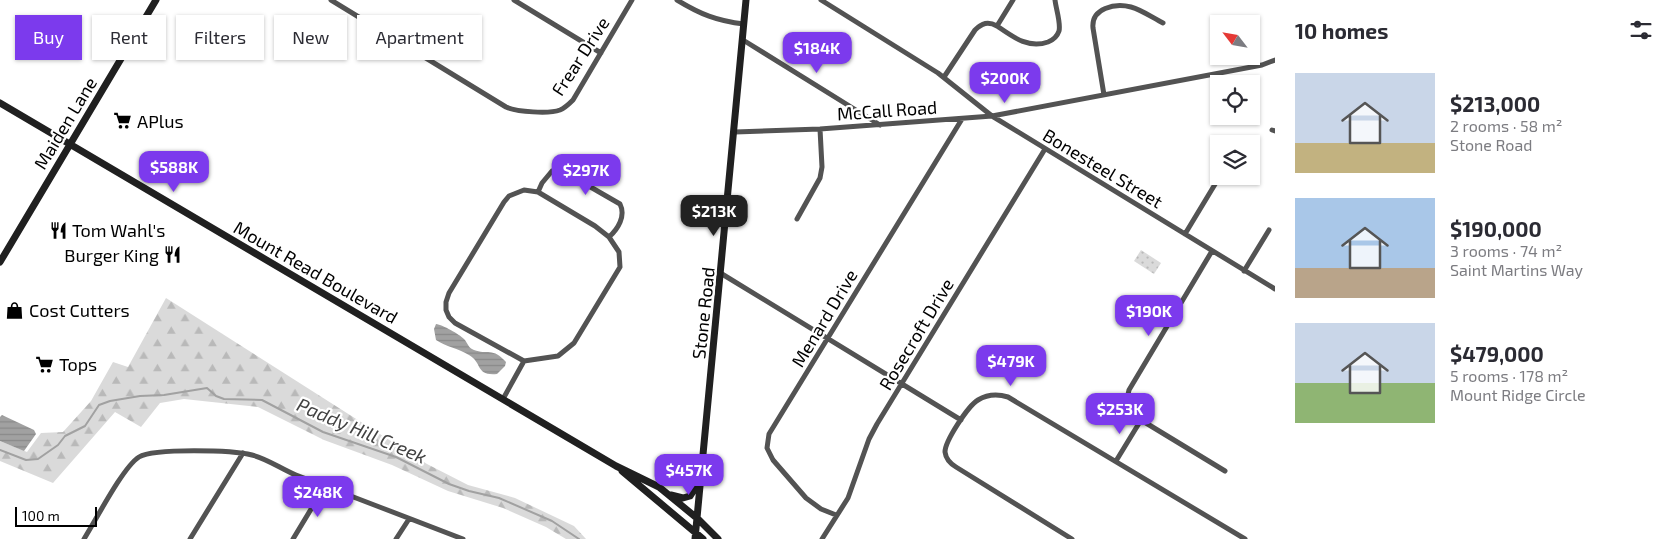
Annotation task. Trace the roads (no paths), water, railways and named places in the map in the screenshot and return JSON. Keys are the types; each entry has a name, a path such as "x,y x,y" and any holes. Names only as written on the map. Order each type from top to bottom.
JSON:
{"main road":[{"name":"Maiden Lane","path":"0,262 156,0"},
{"name":"Stone Road","path":"696,535 722,274 746,0"},
{"name":"Mount Read Boulevard","path":"0,103 616,466 651,483 698,519 718,539"},
{"name":"Mount Read Boulevard","path":"616,466 703,539"},
{"path":"664,492 679,498 690,496 695,491 702,475"}],"street":[{"name":"Frear Drive","path":"331,0 506,107 516,110 551,112 566,107 573,100 632,0"},
{"path":"514,0 601,53"},
{"path":"677,0 706,16 744,24"},
{"name":"Bonesteel Street","path":"820,0 944,77 992,116 1275,289"},
{"path":"997,26 1013,0"},
{"path":"944,77 978,26 987,23 997,26 1014,38 1027,43 1042,44 1053,40 1058,34 1059,28 1055,0"},
{"path":"1104,95 1092,22 1097,13 1108,8 1131,7 1163,23"},
{"path":"743,40 880,125"},
{"name":"McCall Road","path":"735,132 820,129 992,116 1262,65 1275,60"},
{"name":"Menard Drive","path":"836,515 821,509 806,498 773,460 767,448 769,434 962,119"},
{"path":"797,219 820,178 822,167 820,129"},
{"name":"Rosecroft Drive","path":"822,539 852,488 869,439 1044,149"},
{"path":"538,192 547,176 556,170 567,173 620,204 623,213 618,226 609,237"},
{"path":"1185,234 1215,185"},
{"path":"524,190 538,192 609,237 619,252 620,268 574,343 558,356 524,362 449,317 446,302 453,286 504,202 516,192 524,190"},
{"path":"1244,271 1269,230"},
{"path":"1212,251 1129,390 1127,398 1128,406 1142,420 1225,471"},
{"path":"722,274 962,420"},
{"path":"503,399 524,362"},
{"path":"1070,538 951,464 946,456 946,447 962,420 978,400 991,395 1008,397 1245,539"},
{"path":"1116,461 1142,420"},
{"path":"84,539 127,469 137,458 154,452 242,452 261,457 292,474 463,539"},
{"path":"190,539 242,452"},
{"path":"293,539 325,486"},
{"path":"396,539 409,518"}],"waterway":[{"name":"Paddy Hill Creek","path":"0,450 26,460 38,459 58,445 65,436 85,426 99,405 110,401 140,396 164,395 207,388 216,396 224,399 262,400 323,432 396,457 449,484 499,498 552,521 579,539"}],"place":[{"name":"APlus","path":"123,121"},
{"name":"Tom Wahl's","path":"58,230"},
{"name":"Burger King","path":"173,255"},
{"name":"Cost Cutters","path":"15,310"},
{"name":"Tops","path":"45,364"}]}
